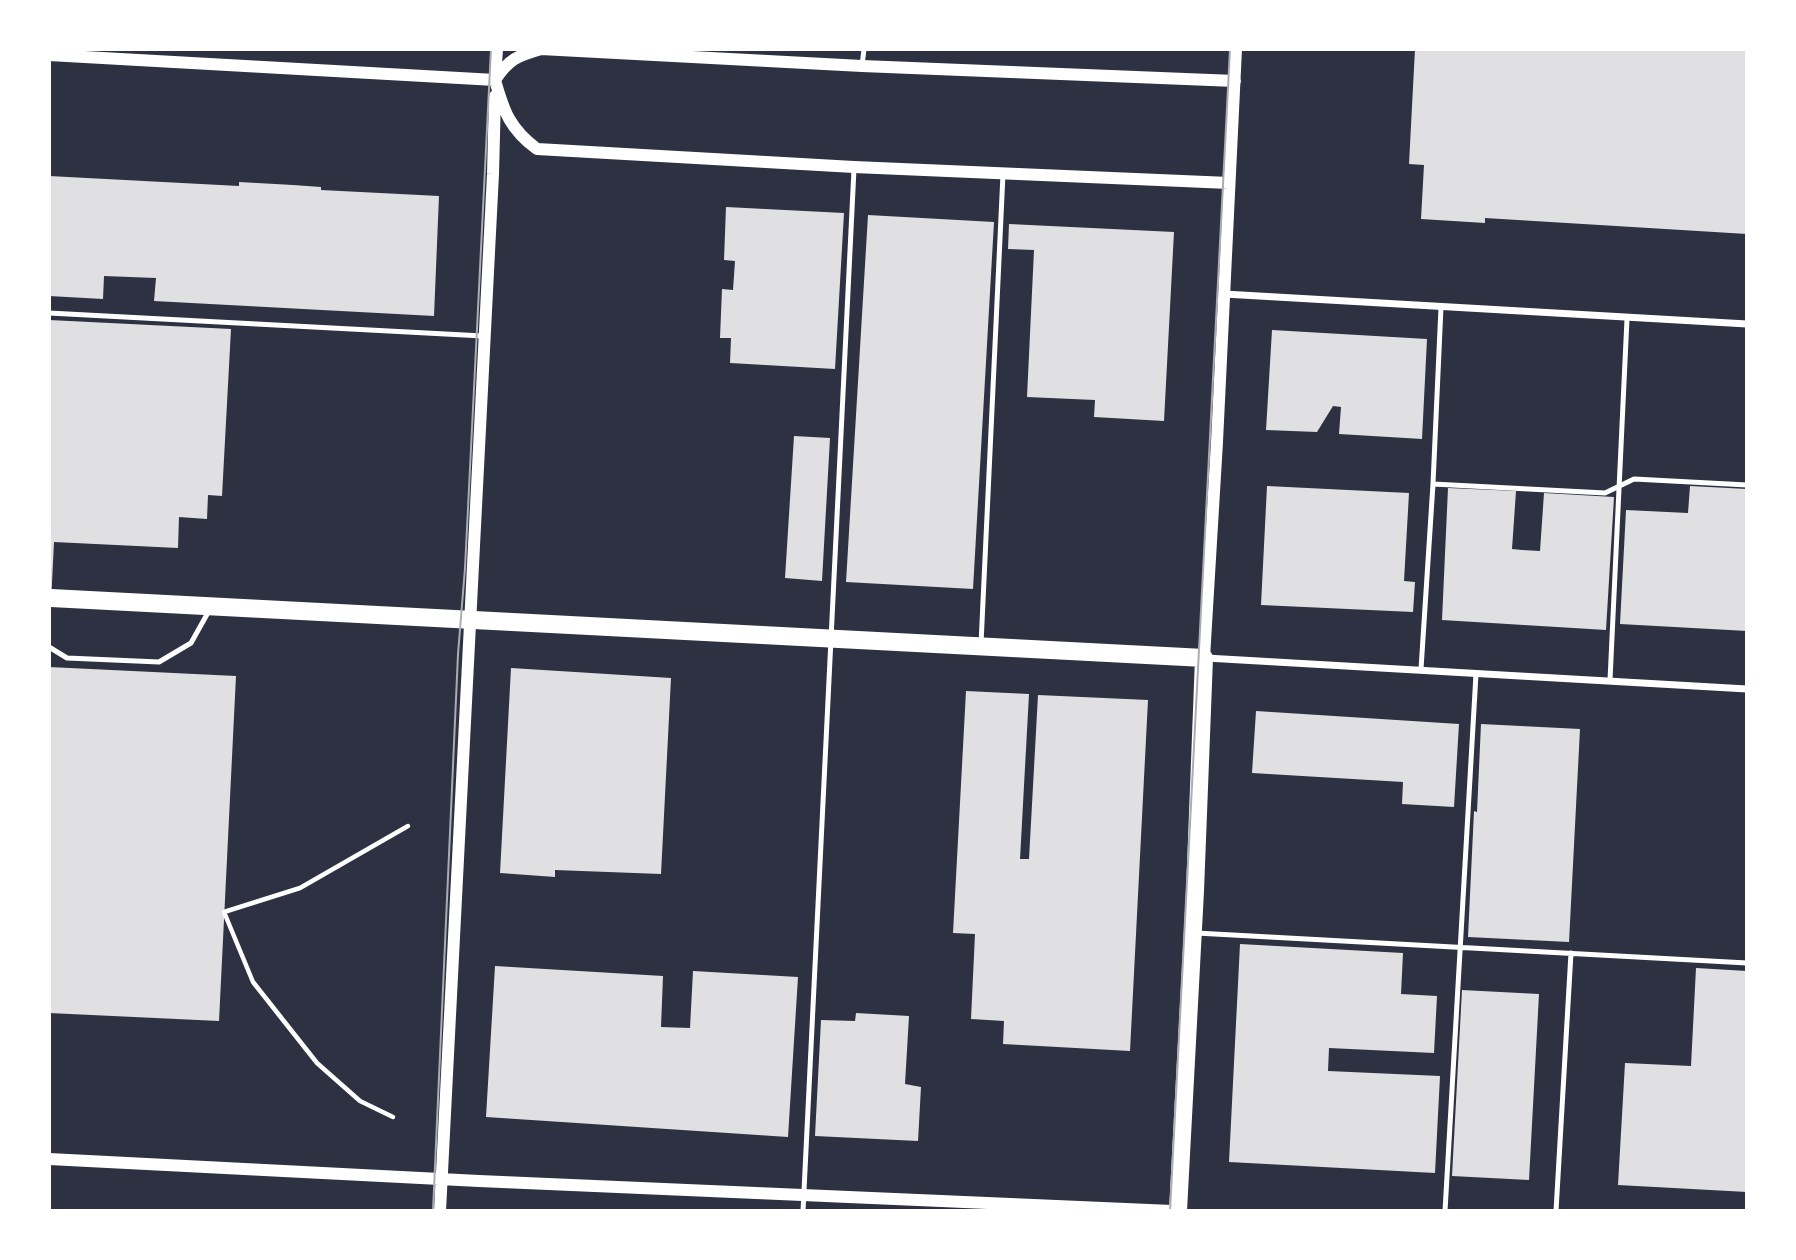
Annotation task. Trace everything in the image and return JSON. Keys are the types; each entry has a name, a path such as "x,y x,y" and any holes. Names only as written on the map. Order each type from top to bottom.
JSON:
{"main road":[{"path":"51,598 1203,658 1193,933 1178,1211"}],"street":[{"path":"440,1211 493,174 497,49"},
{"path":"1229,183 854,167 537,149 520,136 504,113 495,80 507,62 541,49 862,66 1235,80"},
{"path":"1237,49 1203,658 1747,689"},
{"path":"49,55 495,80"},
{"path":"1224,294 1747,324"},
{"path":"49,1159 1172,1211"}],"lane":[{"path":"862,66 863,49"},
{"path":"803,1211 854,167"},
{"path":"980,647 1003,173"},
{"path":"1421,669 1441,307"},
{"path":"49,313 484,337"},
{"path":"1610,680 1626,319"},
{"path":"1433,484 1605,493 1634,479 1747,485"},
{"path":"49,648 67,658 159,662 191,643 212,606"},
{"path":"1445,1211 1476,674"},
{"path":"1193,933 1747,963"},
{"path":"1556,1211 1570,953"}],"path":[{"path":"393,1117 360,1101 317,1063 253,982 224,912 300,888 408,826"}],"building":[{"path":"1415,49 1747,49 1747,234 1485,218 1485,223 1421,219 1424,165 1409,164"},
{"path":"49,176 239,186 239,182 321,187 321,190 439,196 434,316 154,301 156,278 104,276 103,299 49,296"},
{"path":"726,207 844,213 835,369 730,363 731,338 720,338 722,289 733,290 735,261 724,260"},
{"path":"868,215 994,222 973,589 846,582"},
{"path":"1009,224 1174,232 1164,421 1094,417 1095,400 1027,397 1034,250 1008,249"},
{"path":"49,320 231,329 222,496 208,495 207,519 179,517 178,548 54,542 51,603 49,603"},
{"path":"1272,330 1427,339 1422,439 1339,434 1341,407 1333,406 1317,432 1266,430"},
{"path":"794,436 830,438 822,581 785,578"},
{"path":"1267,486 1409,493 1404,581 1415,582 1413,612 1261,605"},
{"path":"1690,486 1747,489 1747,631 1620,624 1626,510 1688,513"},
{"path":"1448,488 1516,491 1512,549 1540,551 1544,493 1614,497 1606,630 1442,620"},
{"path":"49,667 236,676 219,1021 49,1013"},
{"path":"511,668 671,678 661,874 555,870 555,877 500,873"},
{"path":"966,691 1029,694 1020,859 1029,859 1038,695 1148,700 1130,1051 1003,1044 1004,1021 971,1019 975,934 953,933"},
{"path":"1256,711 1459,724 1454,807 1402,804 1403,782 1252,773"},
{"path":"1481,724 1580,729 1569,942 1468,937"},
{"path":"1240,944 1403,953 1401,994 1437,996 1434,1053 1329,1048 1328,1071 1440,1076 1435,1173 1229,1162"},
{"path":"495,966 663,976 661,1027 690,1028 693,971 798,977 788,1137 486,1117"},
{"path":"1696,968 1747,971 1747,1192 1618,1185 1625,1063 1691,1066"},
{"path":"1462,990 1539,994 1529,1180 1452,1176"},
{"path":"856,1013 909,1016 905,1084 921,1087 918,1141 815,1136 821,1020 855,1021"}],"tram line":[{"path":"433,1211 458,654 465,568 491,49"},
{"path":"1170,1211 1230,49"}]}
